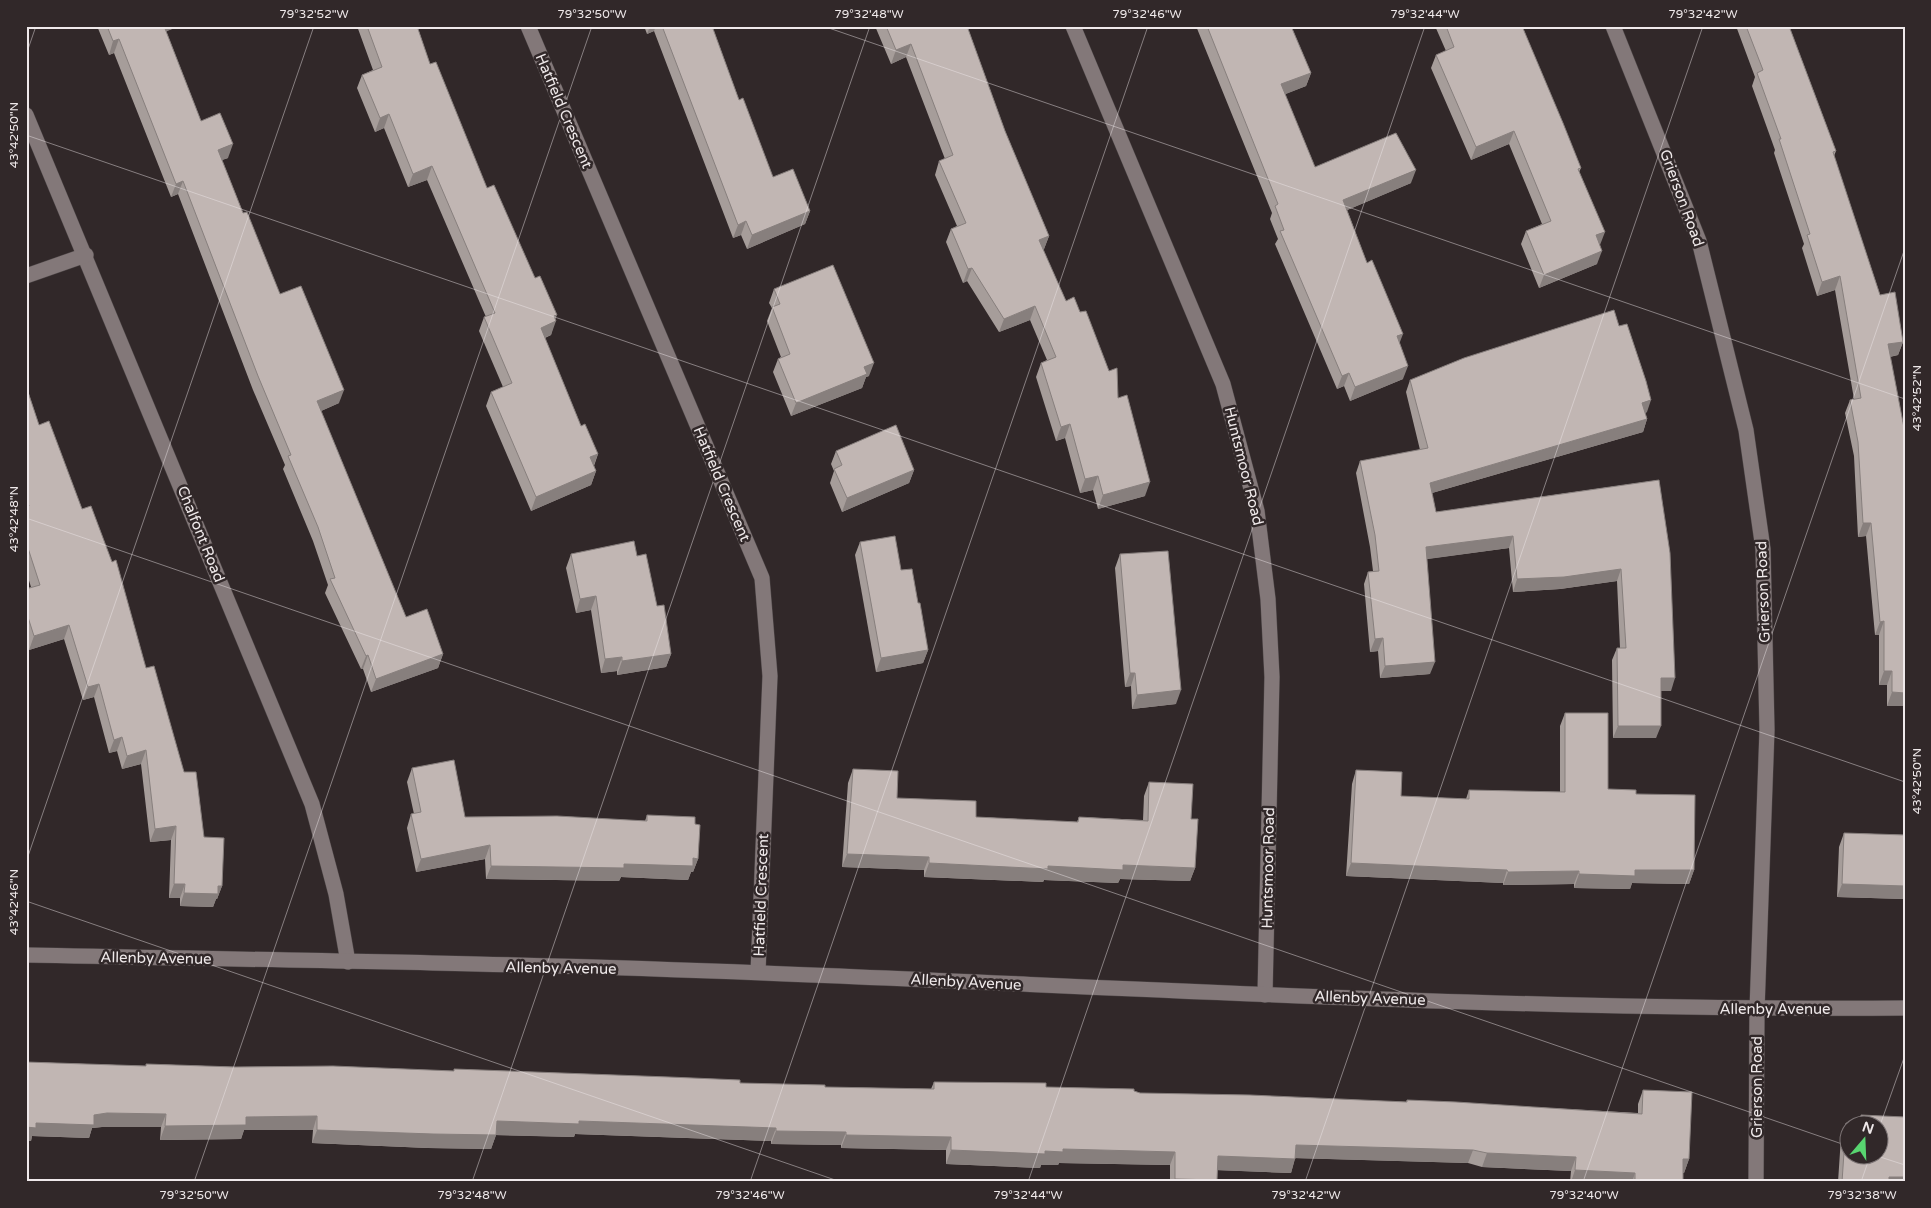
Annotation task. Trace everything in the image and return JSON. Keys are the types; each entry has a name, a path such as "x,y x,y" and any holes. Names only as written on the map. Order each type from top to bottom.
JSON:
{"street":[{"name":"Hatfield Crescent","path":"528,26 762,578 770,676 758,972"},
{"name":"Huntsmoor Road","path":"1073,26 1223,384 1258,511 1268,599 1272,677 1265,995"},
{"name":"Grierson Road","path":"1613,26 1699,241 1724,334 1748,438 1764,556 1768,730 1757,1010 1756,1182"},
{"name":"Chalfont Road","path":"26,115 86,255 312,804 336,894 348,962"},
{"path":"26,276 86,255"},
{"name":"Allenby Avenue","path":"26,955 758,972 1265,995 1757,1010 1905,1008"}],"building":[{"path":"107,26 164,26 201,121 220,113 233,144 218,150 243,213 247,212 280,294 301,286 344,390 317,401 406,617 427,609 443,654 376,679 368,655 366,656 330,579 335,578 318,527 288,456 291,455 258,376 183,181 176,184 119,39 113,41"},
{"path":"367,26 417,26 430,64 436,62 487,188 494,185 535,278 540,276 557,315 554,316 556,321 541,328 581,426 585,424 598,454 590,457 596,471 536,497 491,392 512,383 484,317 495,313 432,166 413,174 389,114 380,118 362,75 382,67"},
{"path":"662,26 712,26 739,100 743,98 773,177 793,169 810,211 752,235 746,221 738,225"},
{"path":"886,26 967,26 1005,131 1049,236 1039,240 1066,301 1074,297 1080,312 1086,311 1109,371 1117,368 1118,398 1127,395 1150,482 1103,495 1098,476 1085,479 1070,424 1061,427 1041,363 1056,357 1035,306 1004,319 972,268 968,269 951,229 966,223 939,161 953,155 911,44 896,50"},
{"path":"1207,26 1291,26 1311,73 1281,84 1315,167 1396,133 1416,170 1343,200 1367,263 1372,260 1403,334 1397,336 1408,366 1355,387 1349,373 1342,376 1280,231 1284,230 1275,206 1278,204"},
{"path":"1446,26 1522,26 1563,123 1581,168 1578,169 1605,232 1596,235 1602,251 1544,275 1526,231 1551,221 1514,131 1476,147 1436,55 1454,47"},
{"path":"1746,26 1789,26 1836,151 1833,152 1880,295 1895,292 1903,342 1888,344 1905,433 1905,693 1892,692 1892,671 1884,671 1884,621 1880,622 1871,523 1863,523 1858,442 1850,400 1861,398 1840,276 1822,282 1807,235 1810,234 1779,139 1781,139 1757,73 1763,70"},
{"path":"833,265 874,363 864,367 867,374 796,403 778,359 790,354 772,307 780,304 774,289"},
{"path":"1614,310 1619,326 1627,324 1646,381 1651,400 1642,403 1647,419 1430,483 1436,512 1659,480 1670,553 1675,678 1661,678 1661,726 1618,726 1617,648 1626,648 1621,569 1564,577 1517,579 1513,536 1426,547 1435,662 1385,666 1383,638 1375,639 1368,572 1379,571 1375,535 1360,461 1428,448 1410,380 1464,358"},
{"path":"26,386 39,425 49,421 82,509 91,506 112,562 116,560 146,668 154,666 184,772 196,772 204,837 224,838 222,886 218,886 218,894 184,893 185,884 174,884 176,826 155,829 146,750 127,756 122,737 114,740 99,684 88,687 69,625 34,636 26,611 26,589 40,585 26,542 26,507 29,506 26,498"},
{"path":"896,425 914,470 847,498 834,469 842,465 836,451"},
{"path":"895,536 901,570 912,569 928,650 881,658 860,542"},
{"path":"634,541 637,556 646,554 657,606 664,605 671,654 622,661 622,657 605,659 596,596 580,599 571,554"},
{"path":"1168,551 1181,690 1137,695 1135,673 1130,673 1120,554"},
{"path":"1565,713 1608,713 1608,789 1636,790 1636,794 1695,795 1694,870 1635,870 1635,876 1579,874 1579,871 1508,872 1507,870 1351,863 1356,770 1402,772 1401,796 1469,799 1469,790 1565,792"},
{"path":"454,760 465,817 557,816 647,821 647,815 695,817 695,824 700,825 698,859 693,858 693,866 624,864 624,868 491,866 490,845 421,859 411,814 421,812 412,768"},
{"path":"853,769 898,771 897,798 976,801 976,817 1078,822 1079,817 1148,821 1149,782 1193,784 1191,819 1198,819 1195,868 1123,865 1123,870 1048,866 1048,869 929,863 929,857 847,854"},
{"path":"1844,833 1905,835 1905,886 1842,884"},
{"path":"26,1062 146,1066 146,1064 235,1067 333,1066 454,1071 454,1069 740,1080 740,1083 825,1085 825,1087 934,1089 934,1082 1046,1083 1046,1087 1134,1089 1134,1091 1140,1093 1456,1102 1642,1114 1643,1090 1692,1092 1689,1159 1683,1159 1683,1182 1635,1182 1635,1173 1575,1170 1576,1157 1487,1153 1473,1150 1296,1145 1295,1159 1218,1156 1217,1180 1175,1179 1175,1152 1063,1149 1063,1152 1045,1151 1045,1154 951,1150 951,1137 846,1135 846,1132 776,1131 776,1128 579,1121 579,1124 497,1121 496,1135 433,1134 317,1130 317,1116 246,1117 246,1125 165,1126 166,1114 107,1113 94,1115 94,1125 36,1123 36,1128 26,1127"},
{"path":"1888,1116 1905,1117 1905,1177 1889,1177 1889,1182 1842,1182 1843,1166 1888,1166"}]}
